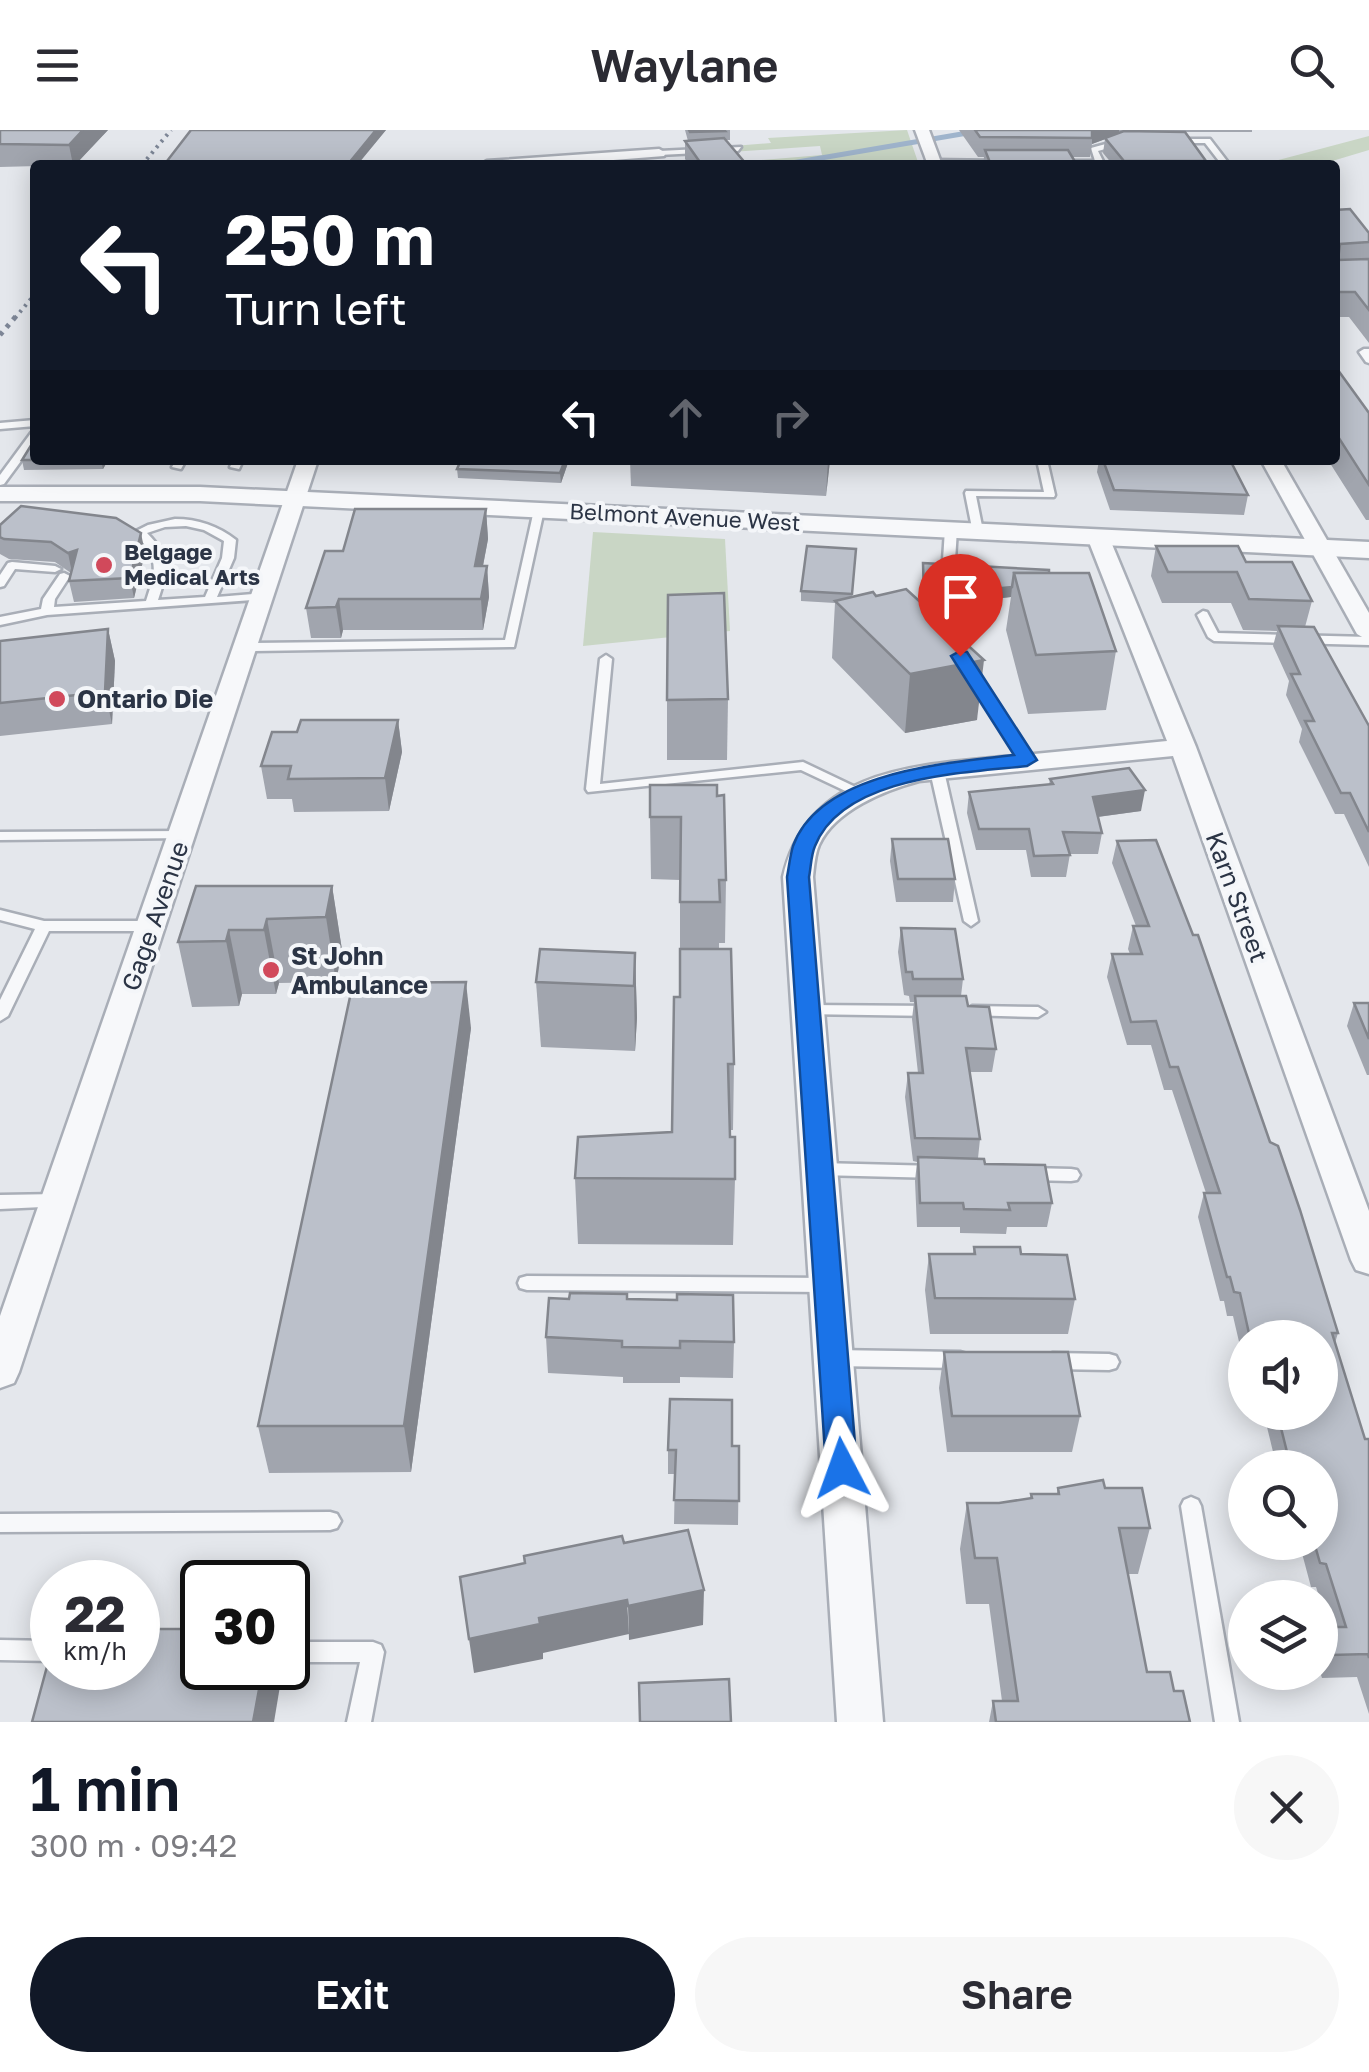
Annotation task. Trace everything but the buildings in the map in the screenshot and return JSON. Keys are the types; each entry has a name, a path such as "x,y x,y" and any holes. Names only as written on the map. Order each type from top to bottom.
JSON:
{"street":[{"path":"558,160 659,153"},
{"name":"Gage Avenue","path":"0,1372 306,465"},
{"path":"1274,465 1369,638"},
{"name":"Belmont Avenue West","path":"0,494 200,494 1369,550"},
{"name":"Karn Street","path":"1098,537 1183,747 1369,1260"},
{"path":"860,1722 798,877 805,844 829,814 859,792 880,783 936,770 1183,747"}],"lane":[{"path":"1099,160 1094,150 1098,146 1138,140"},
{"path":"1155,141 1208,141 1222,160"},
{"path":"659,153 738,149"},
{"path":"1369,352 1364,352 1369,360"},
{"path":"0,426 30,423"},
{"path":"0,482 30,441"},
{"path":"0,464 14,464"},
{"path":"949,560 964,530 970,493 1050,496 1043,465"},
{"path":"247,647 510,644 539,510"},
{"path":"152,605 163,566 158,548 140,532 167,521 188,521 214,528 230,540 228,558 209,601"},
{"path":"0,584 12,565 60,572 47,611"},
{"path":"0,621 47,611 264,597"},
{"path":"1203,615 1214,637 1369,638"},
{"path":"606,659 593,789 803,766 859,792"},
{"path":"963,660 1027,760"},
{"path":"936,770 971,921"},
{"path":"0,836 183,835"},
{"path":"0,915 44,926 152,926"},
{"path":"0,1016 44,926"},
{"path":"808,1010 1038,1012"},
{"path":"820,1169 956,1172"},
{"path":"1014,1174 1071,1175"},
{"path":"0,1202 58,1202"},
{"path":"526,1283 828,1285"},
{"path":"834,1358 974,1360"},
{"path":"1032,1361 1109,1362"},
{"path":"1191,1506 1227,1722"},
{"path":"0,1523 330,1521"},
{"path":"0,1650 30,1650"},
{"path":"310,1652 373,1652 360,1722"}],"green space":[{"path":"907,130 917,160 762,160 822,155 820,146 671,156 671,151 771,143 768,138"},
{"path":"1369,136 1369,150 1336,160 1279,160"},
{"path":"593,532 725,539 730,631 583,646"}],"waterway":[{"path":"809,160 985,130"}],"railway":[{"path":"146,160 171,130"},
{"path":"15,318 30,300"},
{"path":"0,335 17,315"}],"place":[{"name":"Belgage Medical Arts","path":"104,565"},
{"name":"Ontario Die","path":"57,699"},
{"name":"St John Ambulance","path":"271,970"}],"route":[{"path":"842,1468 798,877 805,844 829,814 859,792 918,773 1027,760 960,656"}]}
